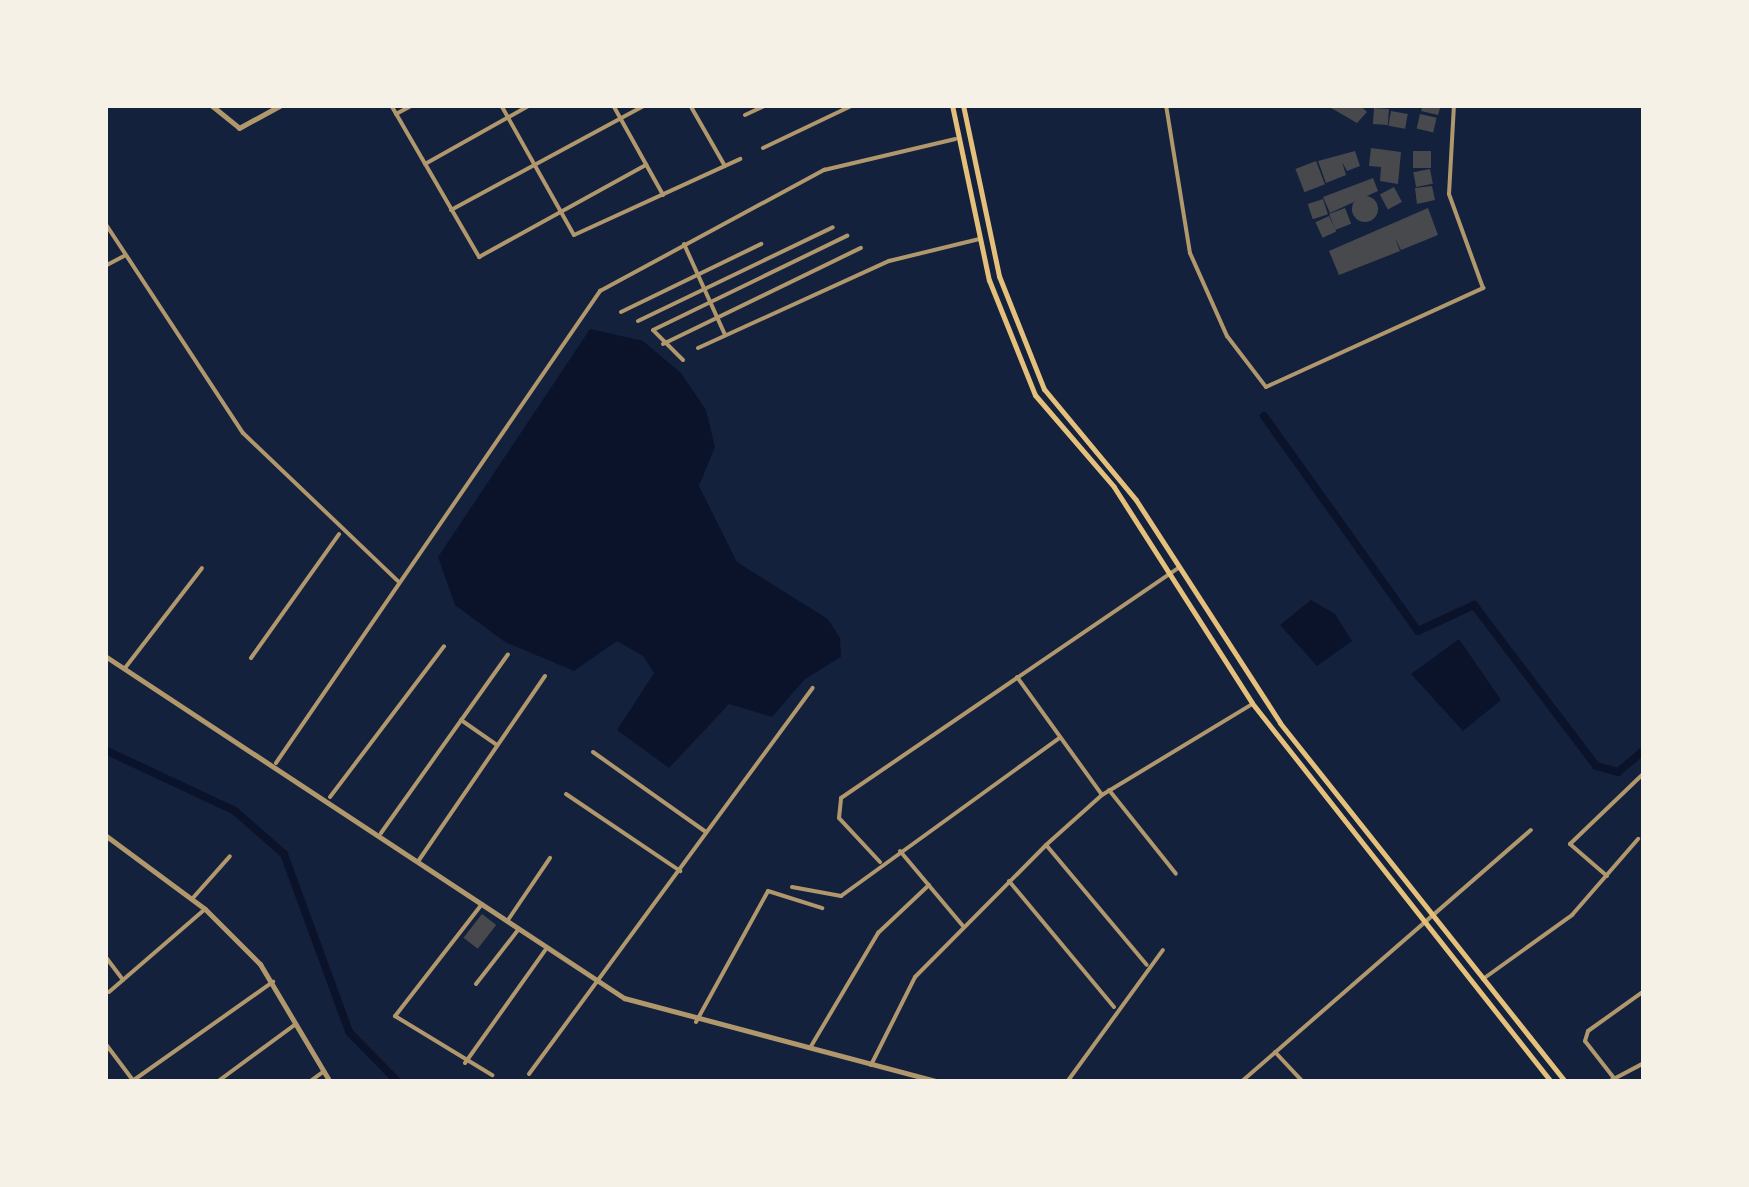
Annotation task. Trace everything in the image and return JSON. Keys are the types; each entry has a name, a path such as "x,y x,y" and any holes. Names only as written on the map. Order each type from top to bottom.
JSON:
{"main road":[{"path":"952,105 954,139 979,239 1035,395 1114,487 1252,704 1552,1082"},
{"path":"963,105 1000,276 1035,374 1122,480 1321,775 1566,1082"},
{"path":"1312,782 1321,775"},
{"path":"1502,1021 1512,1014"}],"street":[{"path":"211,105 239,128 281,105"},
{"path":"391,105 478,256 646,165"},
{"path":"396,114 414,105"},
{"path":"501,105 560,211 581,236 740,159"},
{"path":"424,165 530,105"},
{"path":"613,105 663,195"},
{"path":"449,211 645,105"},
{"path":"690,105 725,166"},
{"path":"745,115 766,105"},
{"path":"764,148 853,105"},
{"path":"1166,105 1190,253 1227,336 1266,387 1482,288 1450,194 1454,105"},
{"path":"398,581 459,508 595,296 824,170 954,139"},
{"path":"105,223 201,380 339,534 398,581 401,593 276,762"},
{"path":"638,320 833,227"},
{"path":"683,360 653,330 847,236"},
{"path":"811,238 816,250"},
{"path":"698,348 889,261 979,239"},
{"path":"684,244 724,335"},
{"path":"620,312 761,244"},
{"path":"664,344 861,248"},
{"path":"105,266 124,256"},
{"path":"250,658 339,534"},
{"path":"124,670 202,568"},
{"path":"880,862 838,818 841,798 1178,568"},
{"path":"330,798 444,646"},
{"path":"381,833 508,654"},
{"path":"105,656 276,762 596,982 696,1022 940,1082"},
{"path":"419,860 545,676"},
{"path":"1016,676 1102,795"},
{"path":"529,1074 813,688"},
{"path":"871,1065 915,977 1046,845 1109,790 1252,704"},
{"path":"461,720 497,745"},
{"path":"792,888 830,900 1059,738"},
{"path":"593,752 706,832"},
{"path":"1607,876 1570,844 1644,773"},
{"path":"1109,790 1176,874"},
{"path":"566,794 680,871"},
{"path":"1241,1082 1532,830"},
{"path":"105,835 206,909 274,982 330,1082"},
{"path":"1484,979 1572,915 1638,840"},
{"path":"1046,845 1147,964"},
{"path":"900,851 963,926"},
{"path":"192,899 230,856"},
{"path":"507,922 550,858"},
{"path":"1009,882 1114,1006"},
{"path":"810,1048 878,933 929,886"},
{"path":"696,1022 768,891 822,908"},
{"path":"482,904 395,1016 465,1063 492,1075"},
{"path":"109,992 206,909"},
{"path":"476,984 518,930"},
{"path":"465,1063 546,948"},
{"path":"1067,1082 1114,1006 1163,950"},
{"path":"105,956 124,980"},
{"path":"105,1043 132,1081 274,982"},
{"path":"1616,1082 1585,1041 1588,1031 1644,992"},
{"path":"217,1082 296,1024"},
{"path":"1275,1052 1303,1082"},
{"path":"1608,1082 1616,1082 1644,1063"},
{"path":"310,1082 323,1072"}],"water":[{"path":"590,329 643,341 681,373 706,410 715,447 699,486 737,562 828,619 840,638 841,657 805,679 772,717 729,704 669,768 617,730 654,673 643,656 617,641 574,671 505,642 455,605 438,557"},
{"path":"1311,600 1335,614 1352,641 1317,666 1280,625"},
{"path":"1459,639 1501,700 1463,731 1411,674"}],"building":[{"path":"1326,105 1360,105 1367,112 1357,123"},
{"path":"1423,105 1441,105 1438,115 1421,111"},
{"path":"1374,108 1389,109 1388,125 1373,124"},
{"path":"1391,111 1408,114 1405,129 1388,126"},
{"path":"1420,114 1437,118 1433,132 1417,129"},
{"path":"1371,148 1401,152 1398,184 1380,181 1381,167 1369,166"},
{"path":"1355,151 1360,166 1347,171 1342,162 1346,175 1326,183 1318,161"},
{"path":"1413,151 1431,151 1431,168 1413,168"},
{"path":"1316,161 1325,184 1304,192 1295,169"},
{"path":"1430,169 1433,184 1416,187 1413,172"},
{"path":"1373,178 1378,191 1330,213 1323,197"},
{"path":"1432,186 1435,200 1417,204 1415,188"},
{"path":"1394,187 1402,202 1388,210 1380,195"},
{"path":"1365,196 1375,199 1375,219 1365,222 1355,219 1352,209 1355,199"},
{"path":"1323,199 1328,214 1313,219 1308,204"},
{"path":"1345,208 1351,224 1335,230 1329,214"},
{"path":"1428,208 1438,235 1401,250 1395,238 1400,251 1339,275 1329,251"},
{"path":"1329,216 1336,231 1323,238 1315,222"},
{"path":"482,914 496,925 478,949 464,938"}],"waterway":[{"path":"1264,416 1418,631 1474,605 1596,766 1618,772 1644,750"},
{"path":"105,750 235,811 284,854 349,1032 398,1082"}]}
